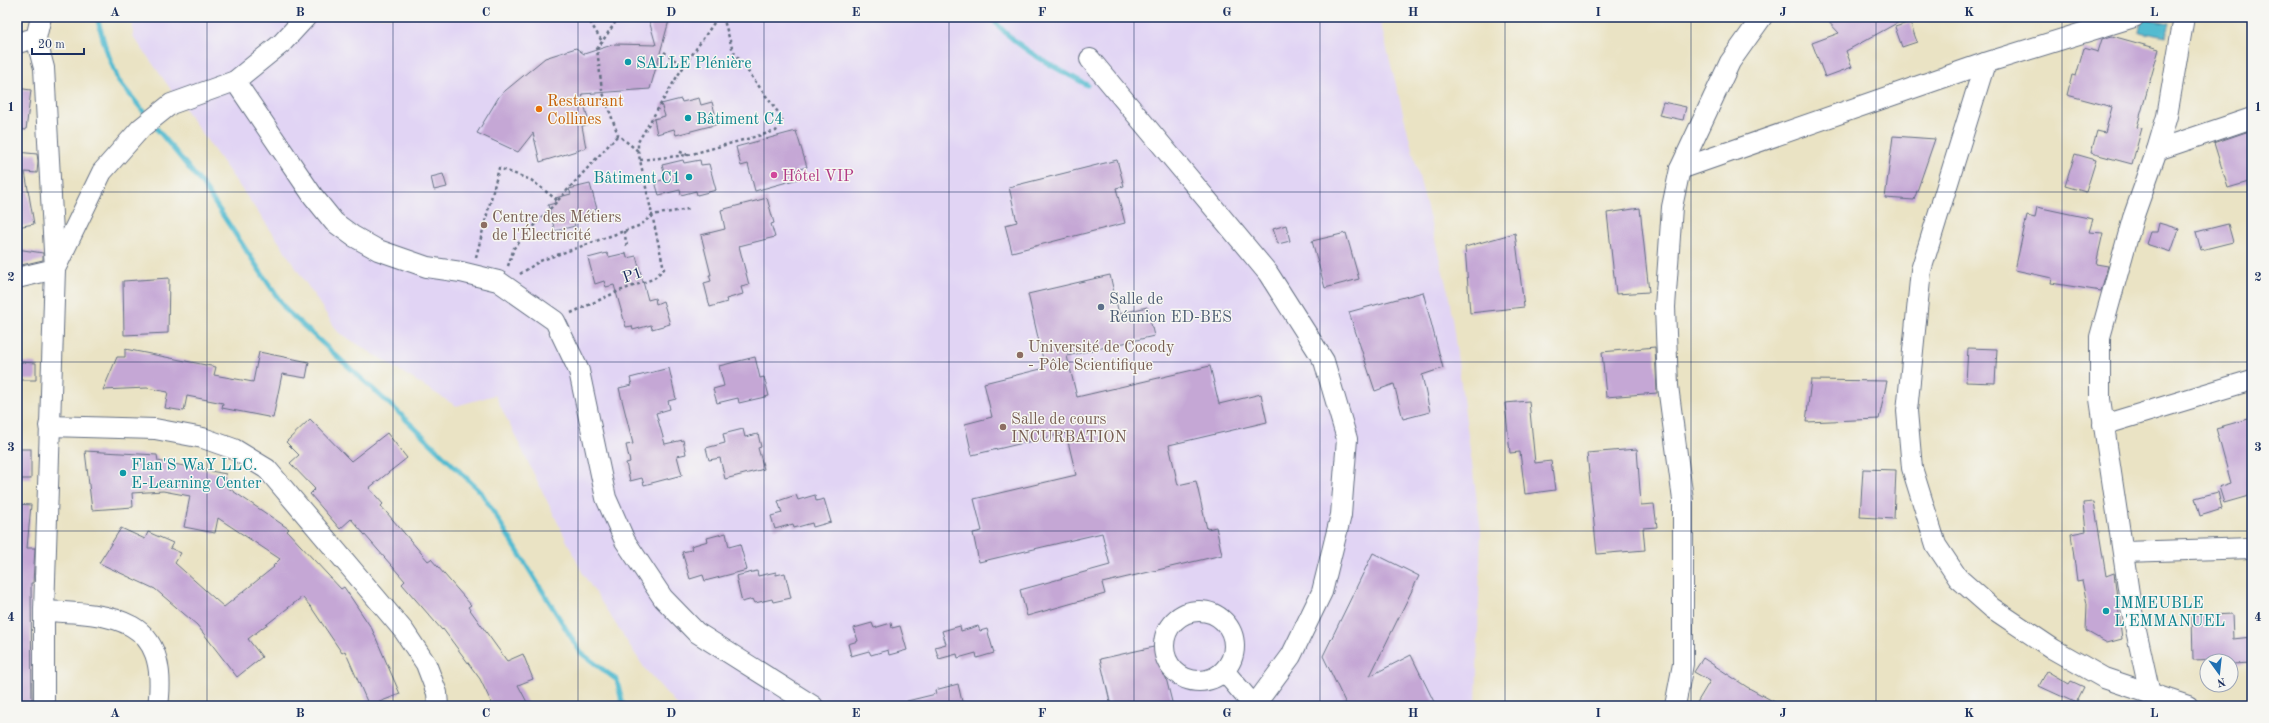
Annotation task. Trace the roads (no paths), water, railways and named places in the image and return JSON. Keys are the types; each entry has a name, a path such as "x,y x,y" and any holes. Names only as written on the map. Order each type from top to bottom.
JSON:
{"street":[{"path":"41,17 36,38 44,68 55,269 44,611 44,706"},
{"path":"55,269 102,172 141,128 171,104 235,81 282,43 306,17"},
{"path":"1742,17 1745,41"},
{"path":"1675,706 1683,664 1683,500 1668,386 1665,307 1672,207 1680,168 1730,62 1762,17"},
{"path":"1680,168 1985,63 2134,17"},
{"path":"2150,694 2131,607 2124,552 2103,424 2100,399 2100,337 2133,218 2157,150 2167,116 2184,17"},
{"path":"17,43 36,38"},
{"path":"1090,59 1268,273 1324,361 1347,439 1342,515 1324,584 1291,656 1254,706 1224,671"},
{"path":"1985,63 1921,270 1907,411 1912,468 1936,545 1958,578 1992,608 2053,649 2104,678 2188,706"},
{"path":"235,81 313,196 334,222 353,236 378,250 427,267 498,281 555,321 579,371 606,498 625,541 663,598 696,632 813,706"},
{"path":"2157,150 2252,118"},
{"path":"17,278 55,269"},
{"path":"2103,424 2252,380"},
{"path":"49,426 155,429 203,438 234,449 267,469 404,631 426,664 437,693 438,706"},
{"path":"2124,552 2252,548"},
{"path":"44,611 94,613 122,620 140,632 154,648 158,668 158,706"}],"water":[{"path":"2142,18 2170,23 2166,37 2139,32"}],"waterway":[{"path":"97,17 105,46 118,80 148,117"},
{"path":"991,17 1011,38 1035,56 1087,85"},
{"path":"153,124 202,184 286,310 395,409 481,492 581,653 617,680 623,706"}],"place":[{"name":"SALLE Plénière","path":"628,62"},
{"name":"Restaurant Collines","path":"539,109"},
{"name":"Bâtiment C4","path":"688,118"},
{"name":"Hôtel VIP","path":"774,175"},
{"name":"Bâtiment C1","path":"689,177"},
{"name":"Centre des Métiers de l'Électricité","path":"484,225"},
{"name":"Salle de Réunion ED-BES","path":"1101,307"},
{"name":"Université de Cocody - Pôle Scientifique","path":"1020,355"},
{"name":"Salle de cours INCURBATION","path":"1003,427"},
{"name":"Flan'S WaY LLC. E-Learning Center","path":"123,473"},
{"name":"IMMEUBLE L'EMMANUEL","path":"2106,611"}]}
